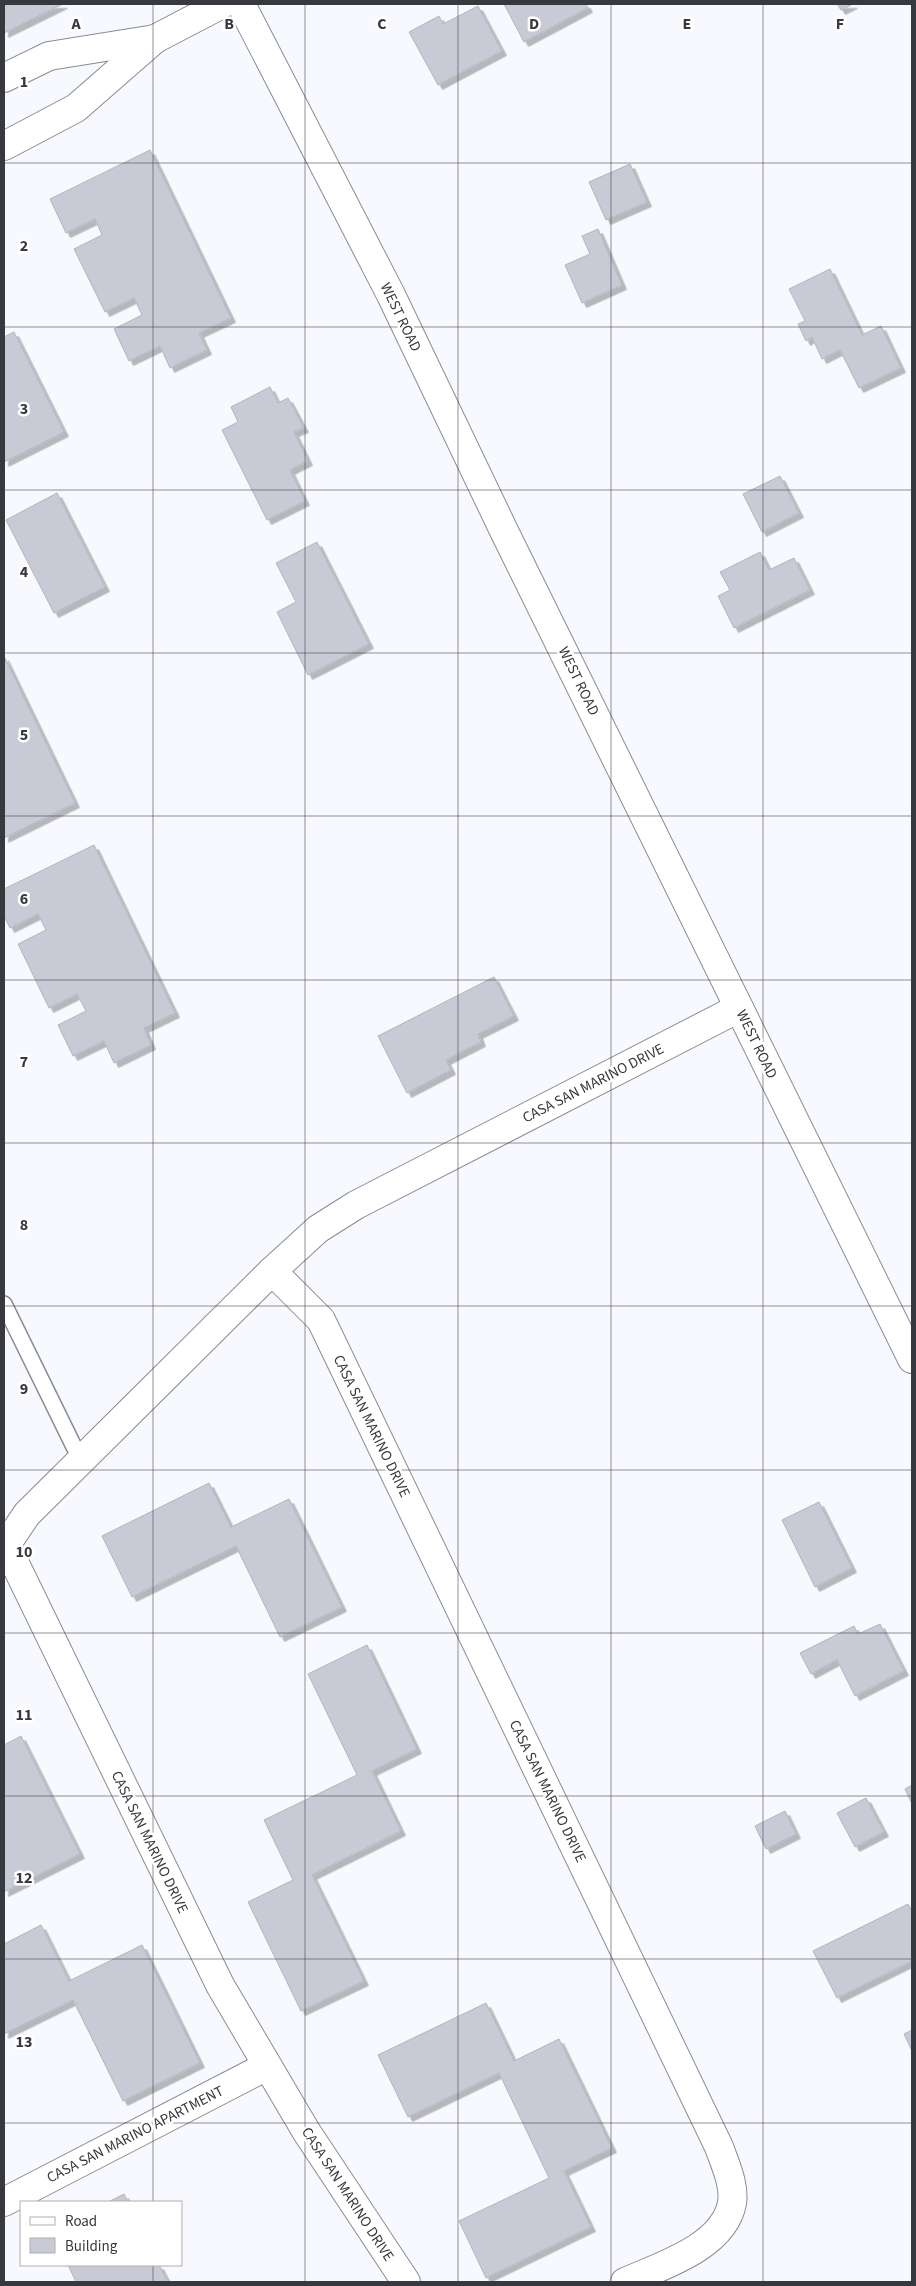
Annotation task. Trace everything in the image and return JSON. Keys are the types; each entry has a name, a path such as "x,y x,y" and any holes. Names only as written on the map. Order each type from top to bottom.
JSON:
{"street":[{"path":"4,146 76,108 155,39 222,4"},
{"name":"WEST ROAD","path":"242,4 391,295 505,533 912,1359"},
{"path":"4,78 49,56 155,39"},
{"name":"CASA SAN MARINO DRIVE","path":"406,2282 306,2131 220,1986 5,1543 27,1514 272,1271 318,1229 356,1205 740,1008"},
{"name":"CASA SAN MARINO DRIVE","path":"272,1271 321,1320 715,2138 729,2174 732,2202 726,2222 707,2242 676,2259 625,2282"},
{"name":"CASA SAN MARINO APARTMENT","path":"4,2202 267,2066"}],"lane":[{"path":"4,1304 81,1461"}],"building":[{"path":"4,4 63,4 4,33"},
{"path":"504,4 586,4 588,8 524,42"},
{"path":"837,4 853,4 841,10"},
{"path":"478,6 502,51 438,85 409,32 439,16 443,24"},
{"path":"150,150 231,318 199,333 207,350 170,368 160,346 129,361 114,329 142,315 134,298 105,312 74,249 102,235 95,219 66,233 50,199"},
{"path":"630,164 647,202 606,220 589,182"},
{"path":"598,229 622,285 582,303 565,265 590,254 582,236"},
{"path":"830,269 862,335 881,326 901,368 859,388 840,350 822,359 812,337 806,341 798,324 805,321 789,289"},
{"path":"14,332 64,432 4,462 4,337"},
{"path":"270,387 278,403 288,398 304,428 294,432 308,461 290,470 305,501 267,520 222,430 238,422 231,407"},
{"path":"780,476 799,513 762,532 743,494"},
{"path":"57,493 105,587 54,613 6,520"},
{"path":"317,542 369,644 308,675 277,612 296,602 276,563"},
{"path":"760,552 769,570 794,558 810,590 734,628 718,596 730,590 720,572"},
{"path":"4,656 75,803 4,838"},
{"path":"94,845 175,1013 144,1028 151,1045 114,1063 104,1041 73,1056 58,1025 86,1011 77,994 49,1008 18,944 46,930 38,914 10,928 4,916 4,889"},
{"path":"494,977 514,1016 478,1034 481,1042 446,1060 451,1070 407,1093 378,1036"},
{"path":"209,1483 231,1527 289,1499 342,1607 280,1637 236,1546 132,1597 102,1536"},
{"path":"819,1502 852,1568 815,1587 782,1520"},
{"path":"880,1624 904,1671 855,1696 837,1660 811,1674 800,1653 854,1626 858,1634"},
{"path":"367,1645 417,1749 372,1771 401,1831 312,1875 364,1981 301,2011 248,1902 293,1880 264,1820 357,1775 308,1674"},
{"path":"21,1736 80,1854 4,1892 4,1745"},
{"path":"912,1785 912,1804 905,1789"},
{"path":"866,1798 884,1832 855,1847 837,1813"},
{"path":"785,1811 796,1834 766,1849 755,1826"},
{"path":"908,1904 912,1911 912,1961 837,1998 813,1951"},
{"path":"41,1925 69,1981 142,1945 200,2063 123,2101 73,2000 4,2034 4,1944"},
{"path":"486,2003 514,2061 559,2039 612,2148 564,2171 591,2227 486,2278 459,2221 549,2178 499,2073 408,2117 378,2055"},
{"path":"912,2030 912,2051 904,2034"},
{"path":"124,2194 128,2201 110,2201"},
{"path":"68,2266 160,2266 168,2282 76,2282"}]}
